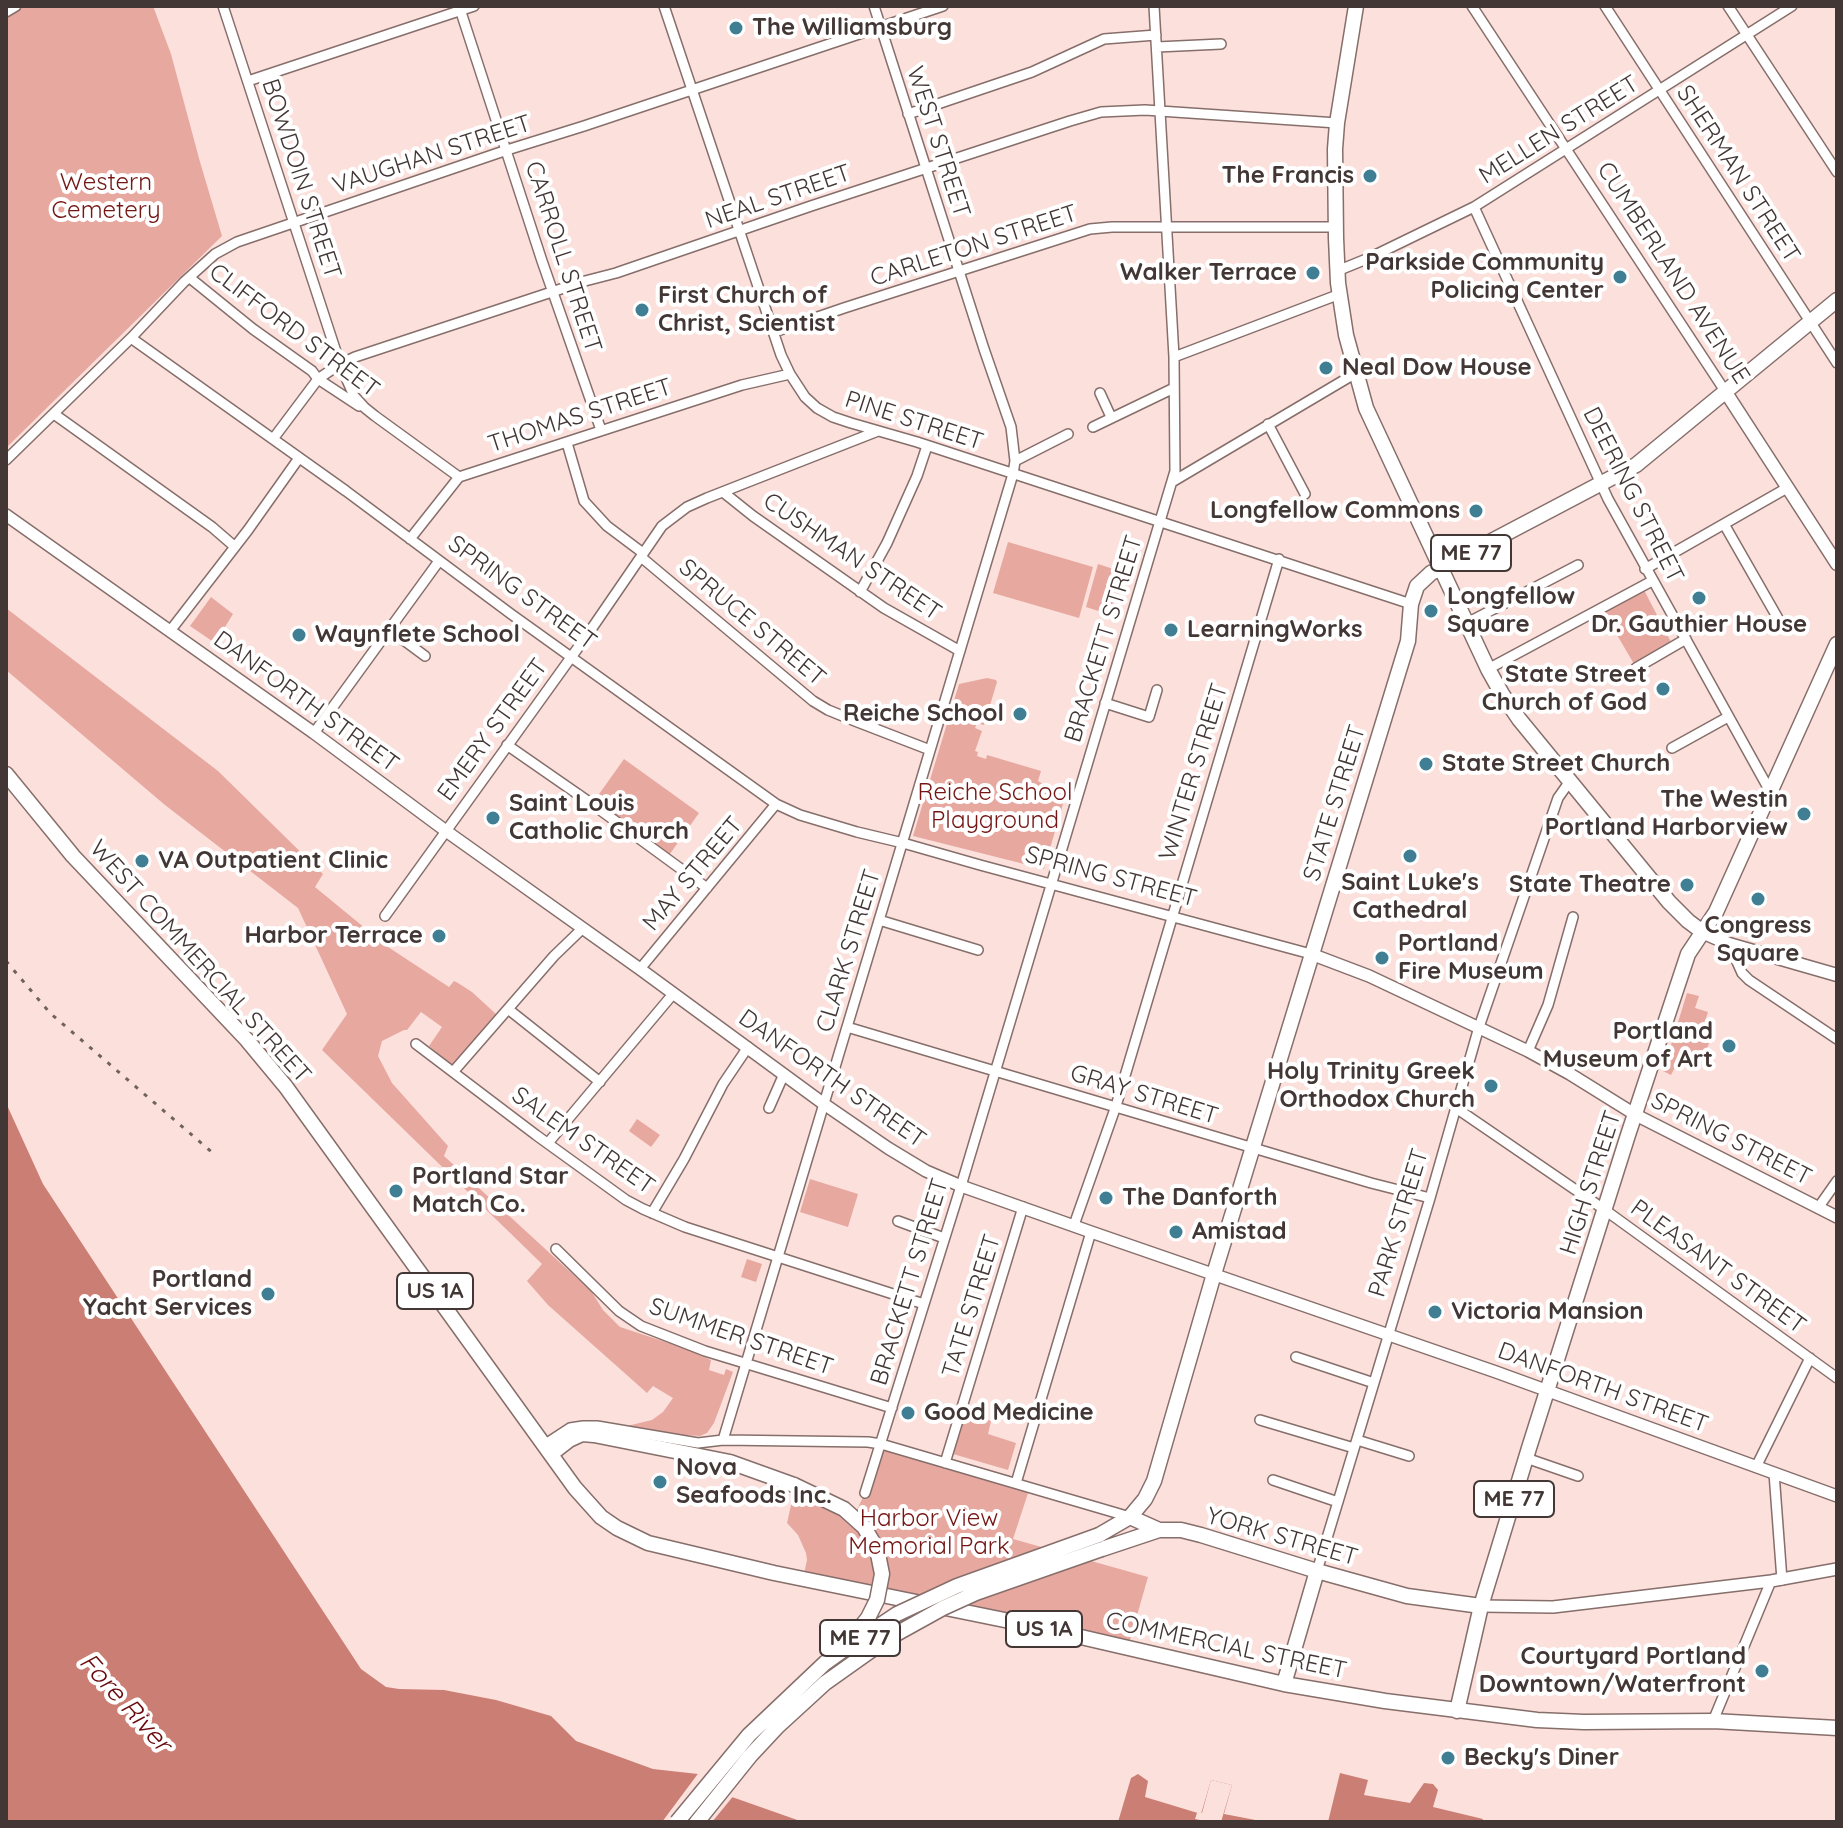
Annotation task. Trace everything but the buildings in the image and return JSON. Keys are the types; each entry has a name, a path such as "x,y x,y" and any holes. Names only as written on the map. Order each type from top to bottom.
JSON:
{"main road":[{"path":"1356,6 1335,149 1337,271 1348,344 1372,420 1488,669 1519,719 1688,921 1704,933 1729,944 1836,974"},
{"name":"STATE STREET","path":"1130,1517 1145,1499 1154,1481 1252,1148 1408,641 1411,604 1417,586 1431,573 1636,465 1837,300"},
{"name":"CUMBERLAND AVENUE","path":"1725,391 1837,564"},
{"name":"HIGH STREET","path":"1457,1711 1481,1606 1526,1458 1688,954 1716,912 1837,644"},
{"name":"WEST COMMERCIAL STREET","path":"6,774 66,847 247,1040 286,1087 587,1503 617,1528"},
{"path":"547,1449 582,1434 730,1462 794,1485 844,1509 864,1527 877,1549 882,1574 877,1600 846,1648"},
{"path":"1154,1481 1151,1514 1159,1530"},
{"name":"YORK STREET","path":"1130,1517 1159,1530 1181,1530 1201,1535 1407,1596 1481,1606"},
{"name":"ME 77","path":"697,1822 750,1756 789,1715 825,1683 887,1639 943,1608 1100,1542 1130,1517"},
{"name":"COMMERCIAL STREET","path":"617,1528 648,1543 774,1573 1029,1625 1284,1684 1385,1701 1537,1720 1713,1721 1837,1727"},
{"name":"ME 77","path":"677,1822 749,1735 825,1663 897,1614 957,1586 1100,1542 1159,1530"},
{"name":"PARK STREET","path":"1284,1684 1317,1571"}],"street":[{"path":"6,12 16,6"},
{"name":"BOWDOIN STREET","path":"223,6 340,364"},
{"path":"248,81 460,8 474,6"},
{"name":"PINE STREET","path":"664,6 774,332 790,374 805,397 817,408 842,420 1411,604"},
{"name":"WEST STREET","path":"874,6 1011,427 1015,461 1013,474"},
{"name":"VAUGHAN STREET","path":"6,460 215,254 237,242 943,6"},
{"name":"BRACKETT STREET","path":"865,1493 961,1186 1175,471 1174,357 1154,6"},
{"name":"CUMBERLAND AVENUE","path":"1472,6 1725,391"},
{"name":"SHERMAN STREET","path":"1605,6 1837,363"},
{"path":"1728,6 1837,172"},
{"name":"MELLEN STREET","path":"1337,271 1474,207 1792,6"},
{"name":"CARROLL STREET","path":"460,8 601,430"},
{"path":"908,114 1032,72 1104,39 1156,35"},
{"path":"1157,47 1221,44"},
{"name":"NEAL STREET","path":"273,439 318,379 340,364 1070,121 1101,112 1160,110 1337,123"},
{"name":"DEERING STREET","path":"1474,207 1600,485 1771,793"},
{"name":"CARLETON STREET","path":"774,332 1090,229 1336,227"},
{"name":"CLIFFORD STREET","path":"190,278 312,371 318,379 375,416"},
{"path":"1174,357 1340,294"},
{"name":"SPRING STREET","path":"131,338 776,804 818,821 1311,954 1369,976 1528,1051 1636,1115 1837,1217"},
{"name":"CLIFFORD STREET","path":"340,364 354,396 365,408 459,477"},
{"path":"1172,482 1356,373"},
{"name":"THOMAS STREET","path":"459,477 742,385 790,374"},
{"path":"1093,427 1174,388"},
{"path":"1100,393 1111,417"},
{"path":"54,414 234,546"},
{"path":"1268,424 1305,494"},
{"name":"EMERY STREET","path":"385,916 572,656 655,534 669,519 687,507 878,431"},
{"path":"1015,461 1068,434"},
{"name":"SPRUCE STREET","path":"567,443 584,501 607,526 813,701 828,710 930,750"},
{"path":"860,592 887,543 927,446"},
{"path":"170,631 299,458"},
{"name":"CLARK STREET","path":"723,1440 1013,474"},
{"path":"410,539 459,477"},
{"path":"1645,569 1787,488"},
{"name":"CUSHMAN STREET","path":"723,492 860,592 960,651"},
{"name":"DANFORTH STREET","path":"6,515 314,733 824,1104 926,1171 1837,1496"},
{"path":"1724,524 1780,622"},
{"name":"WINTER STREET","path":"1074,1225 1116,1106 1279,559"},
{"path":"314,733 439,561"},
{"path":"1467,623 1578,565"},
{"path":"1488,669 1652,581"},
{"path":"390,630 425,656"},
{"path":"1636,668 1686,639"},
{"path":"1105,703 1149,717 1157,690"},
{"path":"1672,748 1728,717"},
{"path":"507,745 707,888"},
{"name":"PARK STREET","path":"1317,1571 1479,1027 1558,798 1570,781"},
{"name":"MAY STREET","path":"640,969 776,804"},
{"path":"1528,1051 1548,1005 1573,917"},
{"path":"879,920 978,950"},
{"path":"453,1072 554,956 583,928"},
{"path":"1729,944 1742,973 1749,980 1837,1039"},
{"path":"548,1143 673,994"},
{"path":"508,1009 600,1082"},
{"name":"GRAY STREET","path":"847,1027 1430,1198"},
{"name":"SALEM STREET","path":"416,1044 626,1200 685,1227 924,1304"},
{"path":"652,1213 723,1084 748,1047"},
{"path":"769,1108 784,1074"},
{"name":"PLEASANT STREET","path":"1456,1108 1605,1210 1837,1378"},
{"path":"1818,1208 1837,1181"},
{"name":"TATE STREET","path":"945,1463 1023,1207"},
{"path":"898,1221 944,1238"},
{"path":"1016,1483 1091,1232"},
{"name":"SUMMER STREET","path":"556,1249 619,1311 641,1326 746,1364 892,1408"},
{"path":"1296,1357 1374,1383"},
{"path":"1756,1467 1810,1358"},
{"path":"1260,1420 1409,1456"},
{"name":"YORK STREET","path":"547,1449 570,1428 583,1426 698,1443 723,1440 868,1442 1130,1517"},
{"path":"1526,1458 1578,1476"},
{"path":"1713,1721 1777,1580 1774,1473"},
{"path":"1273,1480 1338,1502"},
{"name":"YORK STREET","path":"1481,1606 1553,1607 1777,1580 1837,1569"}],"green space":[{"name":"Western Cemetery","path":"25,6 153,6 171,54 222,236 6,448 6,19"},
{"path":"1008,542 1093,567 1079,618 993,593"},
{"path":"1098,564 1126,573 1114,616 1086,607"},
{"path":"1644,590 1671,642 1634,664 1603,611"},
{"path":"211,597 233,614 215,643 190,626"},
{"path":"6,608 218,771 323,874 315,887 388,947 449,987 454,981 458,983 496,1014 452,1066 429,1046 442,1027 421,1012 407,1030 382,1041 378,1056 392,1083 448,1146 444,1156 591,1291 603,1310 620,1327 711,1360 709,1370 724,1375 726,1369 733,1372 714,1423 707,1433 700,1436 683,1435 627,1426 652,1420 663,1412 673,1398 653,1386 647,1393 548,1305 527,1281 542,1264 322,1050 347,1014 298,908 165,805 6,670"},
{"name":"Reiche School Playground","path":"987,678 997,682 984,725 977,723 975,728 982,731 975,751 978,752 977,756 986,759 987,755 1041,771 1038,781 1065,797 1044,869 913,836 959,684"},
{"path":"624,759 699,813 667,858 592,804"},
{"path":"1687,993 1699,996 1695,1008 1708,1012 1705,1022 1715,1025 1704,1058 1683,1052 1671,1075 1663,1071"},
{"path":"637,1119 660,1135 651,1147 629,1131"},
{"path":"810,1179 858,1194 848,1227 800,1212"},
{"path":"747,1259 762,1264 756,1282 741,1277"},
{"path":"964,1412 991,1421 988,1434 1016,1443 1008,1470 953,1454"},
{"name":"Harbor View Memorial Park","path":"881,1444 1030,1487 1013,1539 1148,1577 1128,1647 803,1579 806,1553 798,1535 787,1523 794,1492 852,1520 865,1493"}],"water":[{"name":"Fore River","path":"6,1103 43,1184 361,1669 386,1687 444,1690 496,1700 551,1716 576,1741 653,1769 698,1774 732,1797 803,1822 6,1822"},
{"path":"1340,1773 1368,1780 1364,1795 1410,1803 1424,1783 1433,1784 1438,1790 1433,1807 1483,1819 1482,1822 1328,1822"},
{"path":"1138,1774 1148,1781 1145,1797 1201,1814 1211,1780 1232,1785 1224,1814 1266,1822 1118,1822 1131,1778"}],"pier":[{"path":"700,1771 735,1794 712,1822 662,1822"},
{"path":"1211,1780 1232,1785 1221,1822 1201,1822 1195,1819 1197,1813 1202,1813"}],"railway":[{"path":"6,961 50,1013 214,1154"}],"place":[{"name":"The Williamsburg","path":"736,28"},
{"name":"The Francis","path":"1370,176"},
{"name":"Walker Terrace","path":"1313,273"},
{"name":"Parkside Community Policing Center","path":"1620,277"},
{"name":"First Church of Christ, Scientist","path":"642,310"},
{"name":"Neal Dow House","path":"1326,368"},
{"name":"Longfellow Commons","path":"1476,511"},
{"name":"Dr. Gauthier House","path":"1699,598"},
{"name":"Longfellow Square","path":"1431,611"},
{"name":"LearningWorks","path":"1171,630"},
{"name":"Waynflete School","path":"299,635"},
{"name":"State Street Church of God","path":"1663,689"},
{"name":"Reiche School","path":"1020,714"},
{"name":"State Street Church","path":"1426,764"},
{"name":"The Westin Portland Harborview","path":"1804,814"},
{"name":"Saint Louis Catholic Church","path":"493,818"},
{"name":"Saint Luke's Cathedral","path":"1410,856"},
{"name":"VA Outpatient Clinic","path":"142,861"},
{"name":"State Theatre","path":"1687,885"},
{"name":"Congress Square","path":"1758,899"},
{"name":"Harbor Terrace","path":"439,936"},
{"name":"Portland Fire Museum","path":"1382,958"},
{"name":"Portland Museum of Art","path":"1729,1046"},
{"name":"Holy Trinity Greek Orthodox Church","path":"1491,1086"},
{"name":"Portland Star Match Co.","path":"396,1191"},
{"name":"The Danforth","path":"1106,1198"},
{"name":"Amistad","path":"1176,1232"},
{"name":"Portland Yacht Services","path":"268,1294"},
{"name":"Victoria Mansion","path":"1435,1312"},
{"name":"Good Medicine","path":"908,1413"},
{"name":"Nova Seafoods Inc.","path":"660,1482"},
{"name":"Courtyard Portland Downtown/Waterfront","path":"1762,1671"},
{"name":"Becky's Diner","path":"1448,1758"}]}
